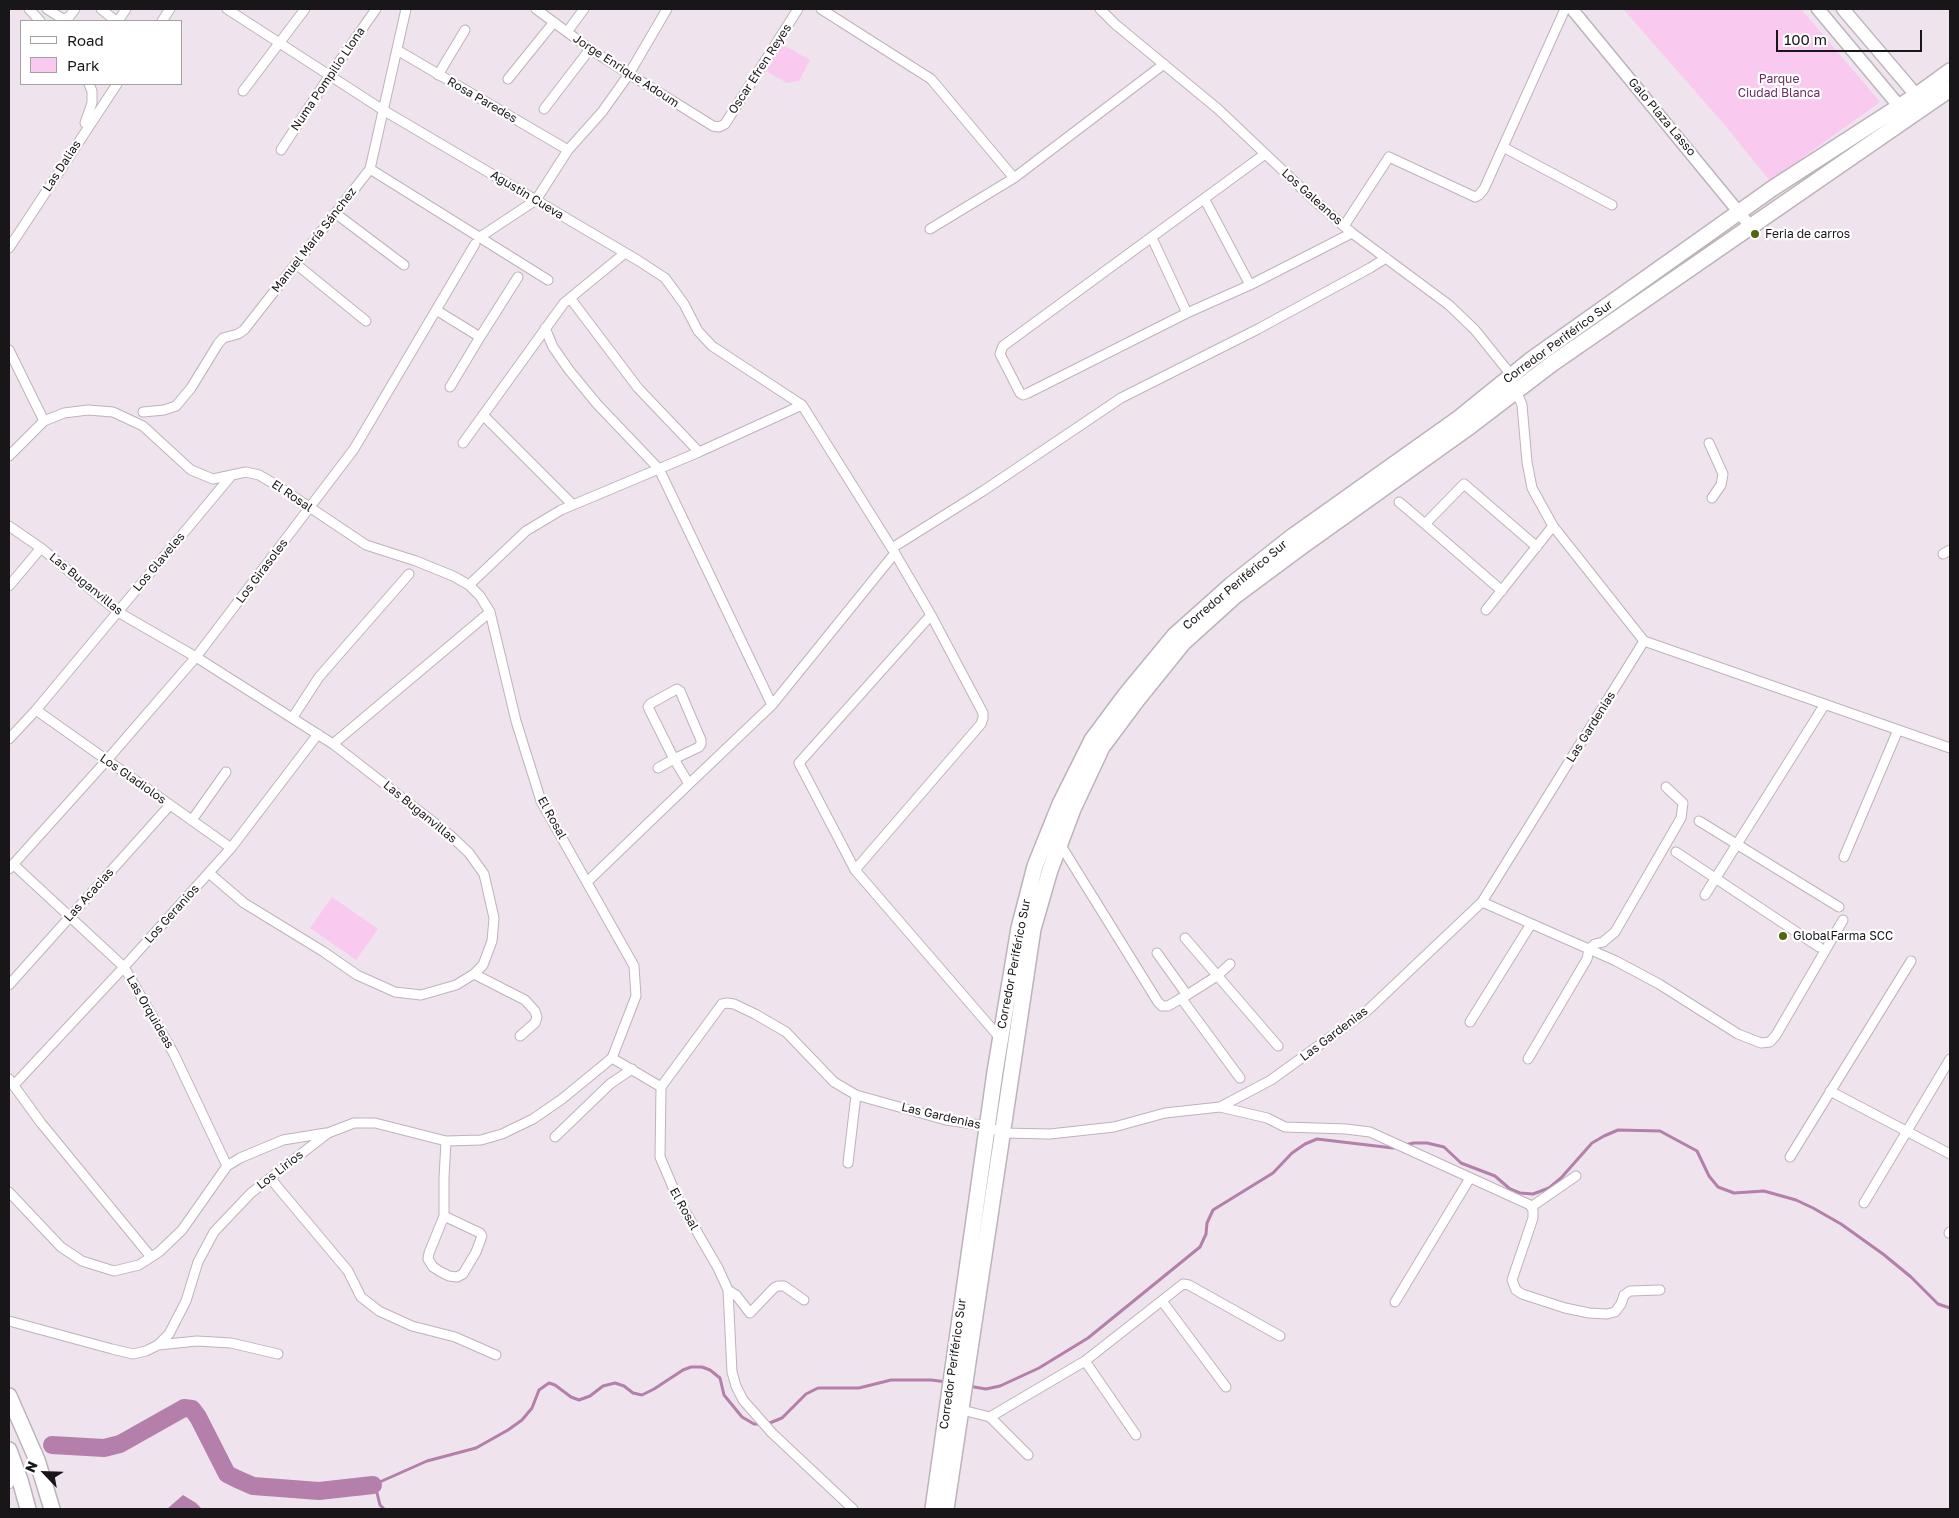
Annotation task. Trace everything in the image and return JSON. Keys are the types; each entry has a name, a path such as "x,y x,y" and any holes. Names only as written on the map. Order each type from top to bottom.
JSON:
{"main road":[{"path":"1818,9 1909,118"},
{"path":"1843,9 1921,101"},
{"path":"1842,37 1857,24"},
{"name":"Corredor Periférico Sur","path":"946,1509 1033,929 1050,870 1073,809 1102,747 1183,643 1250,585 1465,430 1553,363 1909,118 1921,101 1950,71"},
{"name":"Corredor Periférico Sur","path":"933,1509 1000,1038 1019,928 1035,866 1060,804 1092,740 1126,693 1175,635 1231,585 1293,536 1459,418 1510,376 1773,188 1899,106 1921,101 1950,89"},
{"path":"9,1396 37,1460 52,1509"},
{"path":"9,1450 13,1477 28,1509"}],"street":[{"path":"29,9 39,20"},
{"path":"47,9 65,20 76,9"},
{"path":"101,9 116,20"},
{"path":"118,20 126,9"},
{"path":"163,20 170,9"},
{"name":"Agustin Cueva","path":"228,9 383,110 665,278 684,304 698,331 712,346 802,406"},
{"path":"243,91 305,9"},
{"name":"Numa Pompilio Llona","path":"281,150 376,9"},
{"name":"Manuel María Sánchez","path":"143,412 164,410 176,406 191,388 218,344 223,338 238,334 244,330 370,168 406,9"},
{"name":"Jorge Enrique Adoum","path":"536,9 590,49 713,126 719,127"},
{"path":"567,32 584,9"},
{"path":"478,240 536,200 568,150 602,112 629,74 668,9"},
{"name":"Oscar Efren Reyes","path":"719,127 725,124 798,9"},
{"path":"821,9 930,79 1014,178"},
{"name":"Los Galeanos","path":"1100,9 1115,24 1218,108 1265,154 1352,233 1449,305 1475,330 1508,371 1522,405 1527,462 1532,488 1553,526 1644,641"},
{"path":"1344,226 1388,157 1475,197 1479,196 1484,189 1564,9"},
{"name":"Galo Plaza Lasso","path":"1572,9 1751,227"},
{"path":"508,79 554,22"},
{"path":"438,74 465,30"},
{"path":"544,110 590,49"},
{"name":"Rosa Paredes","path":"397,50 568,150"},
{"path":"930,229 1014,178 1164,64"},
{"path":"72,151 89,115 92,103 92,91 89,85"},
{"name":"Las Dalias","path":"9,248 116,85"},
{"path":"1503,147 1612,205"},
{"path":"1265,154 1205,200 1003,346 1000,354 1020,393 1023,395 1187,313 1250,285 1352,233"},
{"path":"370,168 478,240 548,280"},
{"path":"1205,200 1250,285"},
{"path":"335,214 404,265"},
{"path":"1152,238 1187,313"},
{"name":"Los Girasoles","path":"11,867 196,657 310,508 354,448 478,240"},
{"path":"462,444 545,328 570,298 625,253"},
{"path":"587,882 772,705 893,550 1121,398 1258,329 1386,258"},
{"path":"296,264 366,321"},
{"path":"450,387 518,277"},
{"path":"570,298 638,388 699,452"},
{"path":"436,310 480,337"},
{"path":"545,328 553,347 569,370 597,404 659,469 772,705"},
{"path":"9,350 44,421 9,456"},
{"path":"469,584 526,531 561,510 802,406 893,550 931,615 983,713 981,724 855,870"},
{"name":"El Rosal","path":"44,421 64,413 88,410 114,412 144,426 191,470 214,479 246,472 259,475 366,546 416,561 469,584 480,596 490,612 516,721 541,801 634,966 636,996 612,1058"},
{"path":"483,415 573,505"},
{"path":"1709,443 1723,474 1721,485 1712,498"},
{"name":"Los Glaveles","path":"9,740 231,476"},
{"path":"1425,524 1464,484 1537,547"},
{"path":"1399,502 1502,591"},
{"name":"Las Buganvillas","path":"9,526 41,548 118,612 196,657 333,744 450,835 469,853 484,874 494,918 492,941 483,965 474,974 456,985 421,995 395,992 357,975 316,947 244,903 209,873"},
{"path":"1486,610 1553,526"},
{"path":"9,586 41,548"},
{"path":"293,718 319,677 409,574"},
{"path":"333,744 490,612"},
{"path":"931,615 800,763 855,870 1000,1038"},
{"path":"1644,641 1950,748"},
{"name":"Las Gardenias","path":"662,1087 722,1004 727,1003 734,1004 755,1014 786,1032 834,1082 856,1095 946,1120 987,1126 1002,1133 1050,1134 1114,1127 1165,1113 1220,1107 1271,1080 1368,1010 1482,902 1644,641"},
{"path":"658,768 674,758 699,747 701,740 680,691 677,690 650,704 648,707 674,758 689,784"},
{"path":"1705,895 1825,704"},
{"name":"Los Gladiolos","path":"36,710 231,848"},
{"path":"1844,856 1898,730"},
{"name":"Los Geranios","path":"11,1082 124,967 209,873 231,848 318,734"},
{"path":"192,820 226,772"},
{"path":"1528,1059 1587,959 1589,949 1595,944 1603,942 1615,932 1681,818 1683,803 1666,787"},
{"name":"Las Acacias","path":"9,985 170,805"},
{"path":"1700,821 1839,907"},
{"path":"1060,844 1162,1006 1168,1006 1184,997 1217,976 1230,964"},
{"path":"1676,852 1819,947"},
{"name":"Las Orquideas","path":"11,867 70,916 124,967 174,1054 227,1166"},
{"path":"1482,902 1589,949 1659,984 1738,1034 1761,1043 1770,1042 1776,1035 1842,920"},
{"path":"1470,1022 1531,924"},
{"path":"1185,938 1278,1046"},
{"path":"1157,953 1184,997 1240,1078"},
{"path":"1790,1157 1911,961"},
{"path":"474,974 525,1000 535,1011 537,1017 535,1023 520,1036"},
{"path":"612,1058 662,1087"},
{"name":"Los Lirios","path":"158,1345 169,1334 186,1301 198,1262 214,1232 251,1193 328,1133 354,1123 375,1123 446,1141 481,1140 502,1134 533,1120 562,1100 612,1058"},
{"path":"1864,1203 1950,1059"},
{"path":"555,1137 610,1084 632,1069"},
{"path":"11,1082 41,1123 151,1257"},
{"name":"El Rosal","path":"662,1087 660,1157 678,1199 718,1268 728,1290 732,1372 743,1400 772,1433 853,1509"},
{"path":"1830,1091 1950,1154"},
{"path":"848,1163 856,1095"},
{"path":"1220,1107 1267,1118 1285,1127 1346,1129 1370,1132 1530,1205 1533,1218 1512,1280 1516,1290 1522,1294 1565,1308 1589,1313 1607,1314 1615,1312 1621,1304 1624,1295 1630,1291 1660,1290"},
{"path":"9,1192 62,1247 82,1261 114,1271 139,1265 159,1252 182,1230 227,1166 240,1158 283,1140 328,1133"},
{"path":"444,1216 480,1233 482,1236 476,1252 463,1274 458,1277 449,1276 441,1272 433,1267 428,1259 444,1216 446,1141"},
{"path":"1531,1208 1576,1176"},
{"path":"270,1178 348,1271 361,1297 379,1311 412,1326 455,1337 496,1355"},
{"path":"1395,1302 1470,1178"},
{"path":"990,1417 1085,1361 1183,1284 1189,1285 1280,1336"},
{"path":"728,1290 736,1295 750,1313 778,1286 784,1286 804,1300"},
{"path":"1162,1300 1226,1386"},
{"path":"9,1321 132,1354 146,1351 158,1345 197,1341 231,1343 278,1354"},
{"path":"1085,1361 1136,1435"},
{"path":"962,1410 990,1417 1028,1454"}],"green space":[{"name":"Parque Ciudad Blanca","path":"1623,9 1801,9 1880,102 1770,181 1723,123"},
{"path":"781,44 810,60 799,81 787,83 766,71"},
{"path":"332,897 378,929 356,960 310,928"}],"shaded area":[{"path":"183,1495 196,1503 202,1509 167,1509"}],"waterway":[{"path":"1404,1145 1427,1143 1444,1147 1461,1163 1495,1176 1510,1189 1520,1193 1533,1194 1549,1188 1561,1178 1592,1143 1604,1136 1618,1130 1660,1131 1697,1151 1709,1176 1718,1187 1734,1193 1764,1191 1796,1200 1813,1208 1841,1224 1883,1254 1911,1277 1938,1304 1950,1308"},
{"path":"968,1386 986,1389 1000,1386 1039,1368 1088,1338 1200,1247 1213,1210 1273,1173 1292,1153 1305,1144 1317,1139 1398,1147"},
{"path":"384,1509 380,1505 373,1485 427,1461 476,1448 508,1430 522,1420 532,1408 539,1390 549,1383 579,1400 590,1396 603,1386 615,1383 624,1386 633,1393 642,1395 683,1370 691,1367 702,1367 710,1370 720,1378 724,1395 742,1417 754,1424 761,1424"},
{"path":"767,1424 782,1418 806,1394 818,1388 859,1388 891,1380 947,1382"},
{"path":"52,1445 104,1448 120,1444 184,1408 192,1409 198,1417 227,1474 253,1486 319,1491 373,1485"}],"place":[{"name":"Feria de carros","path":"1755,234"},
{"name":"GlobalFarma SCC","path":"1783,936"}]}
